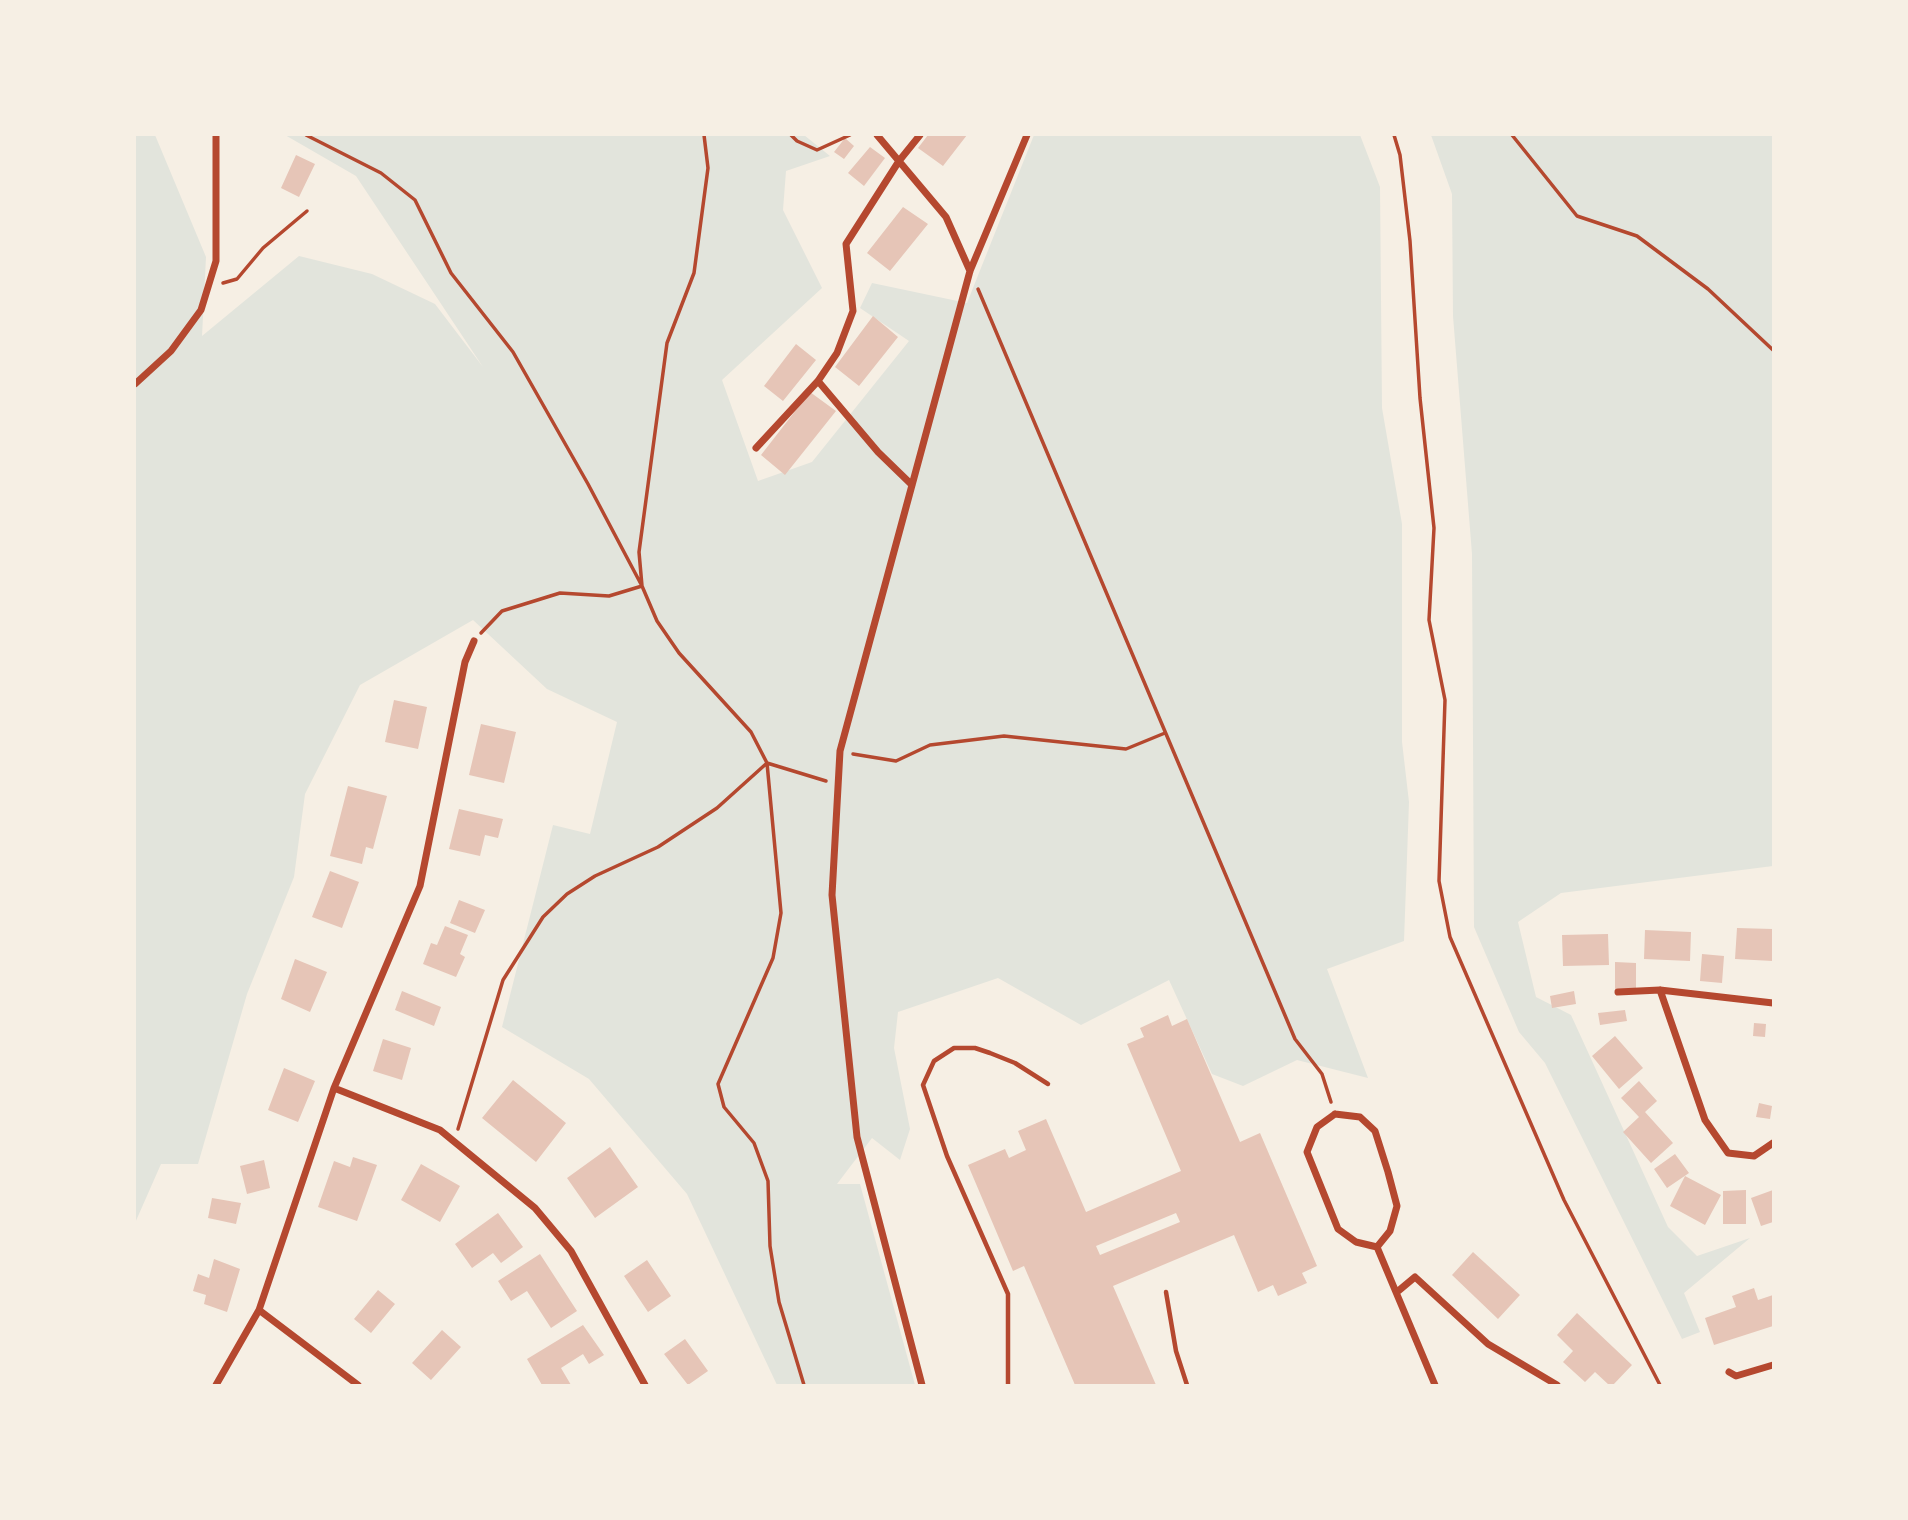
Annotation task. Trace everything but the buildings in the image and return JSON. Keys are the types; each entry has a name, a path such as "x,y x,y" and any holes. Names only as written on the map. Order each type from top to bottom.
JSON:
{"street":[{"path":"135,384 171,351 201,310 216,261 216,135"},
{"path":"877,135 946,217 970,271"},
{"path":"756,448 818,381 837,353 853,311 846,244 899,161 920,135"},
{"path":"922,1385 857,1137 832,895 840,751 970,271 1027,135"},
{"path":"818,381 878,452 912,485"},
{"path":"216,1385 259,1310 334,1088 420,886 465,663 474,641"},
{"path":"1618,992 1660,990 1773,1003"},
{"path":"1660,990 1705,1121 1728,1153 1754,1156 1773,1143"},
{"path":"334,1088 440,1130 535,1208 571,1251 645,1385"},
{"path":"1335,1114 1360,1118 1375,1131 1397,1206 1390,1231 1377,1247 1356,1242 1338,1229 1307,1152 1317,1127 1335,1114"},
{"path":"1377,1247 1435,1385"},
{"path":"1397,1292 1415,1277 1488,1344 1557,1385"},
{"path":"259,1310 358,1385"},
{"path":"1729,1372 1736,1376 1773,1365"}],"lane":[{"path":"1008,1385 1008,1294 947,1156 923,1085 934,1061 954,1048 975,1048 1015,1063 1048,1084"},
{"path":"1166,1292 1176,1351 1187,1385"}],"path":[{"path":"306,135 381,173 415,200 451,273 513,352 588,484 642,586 657,621 679,653 751,732 767,763 781,912 772,958 718,1084 724,1107 754,1143 768,1181 770,1246 779,1302 804,1385"},
{"path":"642,586 639,552 667,343 694,273 708,168 704,135"},
{"path":"791,135 797,141 817,150 850,135"},
{"path":"1394,135 1401,155 1410,241 1420,398 1434,528 1429,621 1445,700 1439,881 1450,937 1564,1200 1660,1385"},
{"path":"1512,135 1577,216 1637,236 1708,289 1773,350"},
{"path":"212,274 221,284 237,279 263,248 307,211"},
{"path":"970,271 1295,1039 1322,1074 1335,1114"},
{"path":"474,641 502,611 560,593 609,596 642,586"},
{"path":"840,751 896,761 930,745 1004,736 1126,750 1165,732"},
{"path":"767,763 838,785"},
{"path":"454,1139 503,980 543,917 576,888 657,847 717,808 767,763"}],"shaded area":[{"path":"135,135 155,135 206,257 202,336 299,256 372,274 435,304 483,367 356,176 285,135 804,135 830,156 786,171 783,210 822,288 722,380 758,481 812,462 909,341 860,308 872,283 967,303 1034,135 1360,135 1380,187 1382,408 1402,524 1402,742 1409,802 1404,941 1327,969 1368,1078 1297,1060 1243,1086 1212,1074 1169,980 1081,1025 998,978 898,1012 894,1048 910,1129 900,1160 872,1138 837,1184 860,1184 915,1385 777,1385 687,1194 589,1079 502,1027 553,825 590,834 617,722 547,689 473,620 360,685 305,794 294,877 247,994 198,1164 161,1164 135,1223"},
{"path":"1431,135 1773,135 1773,866 1561,893 1518,922 1536,997 1571,1015 1668,1227 1697,1256 1750,1238 1684,1293 1700,1332 1682,1339 1545,1063 1519,1032 1474,927 1472,554 1453,316 1452,194"}]}
